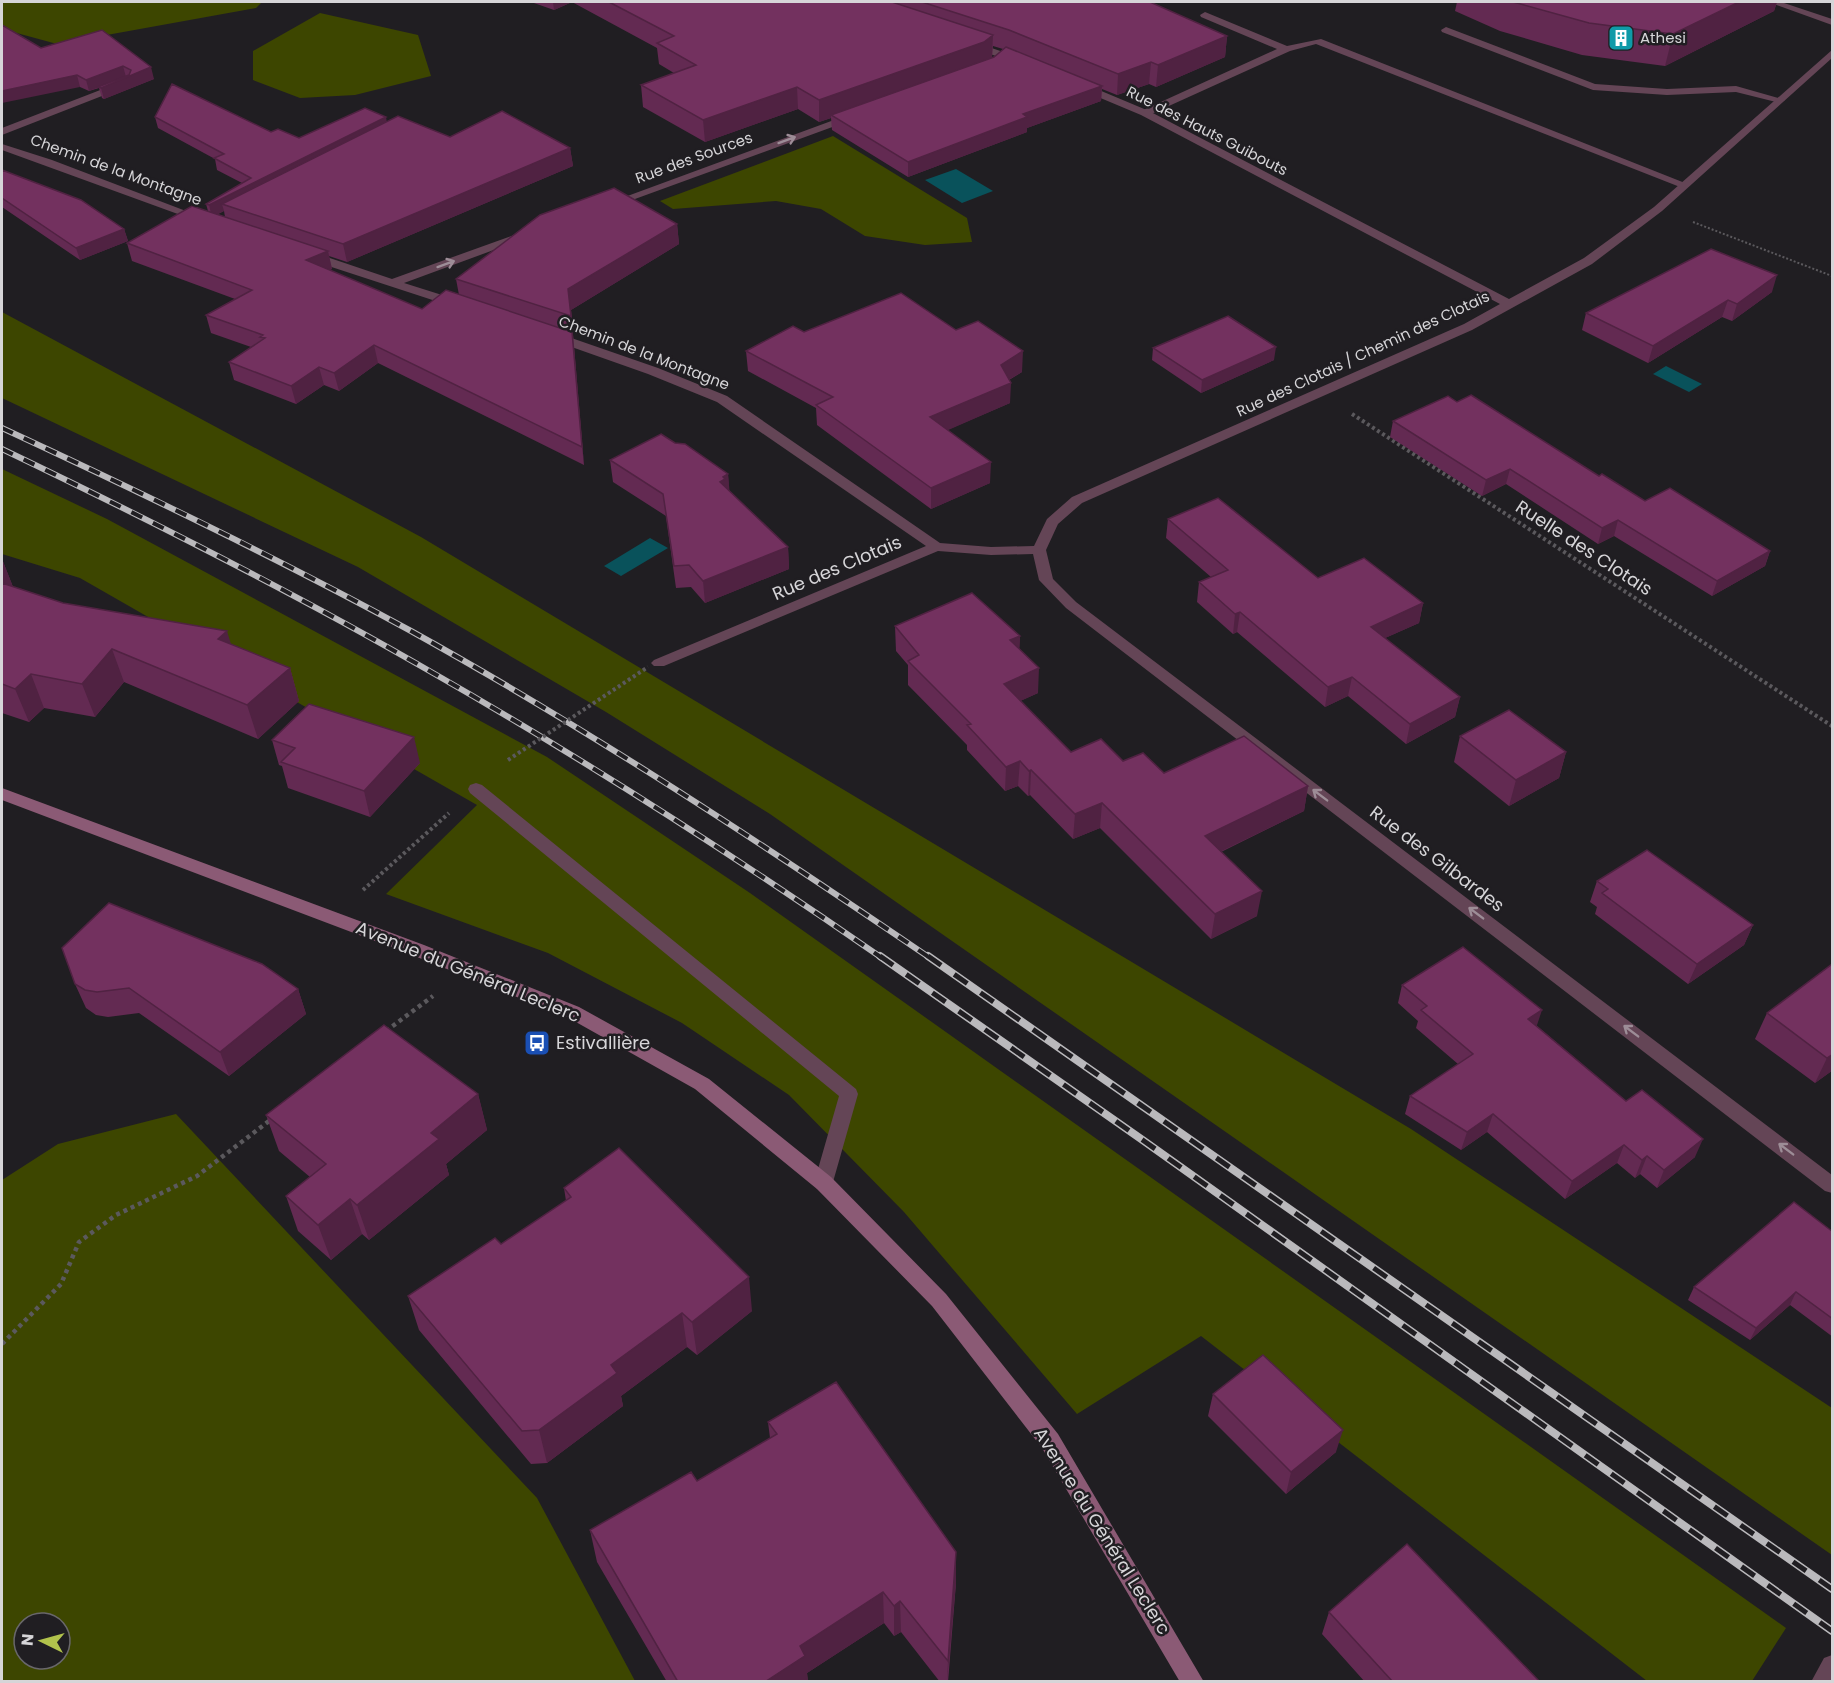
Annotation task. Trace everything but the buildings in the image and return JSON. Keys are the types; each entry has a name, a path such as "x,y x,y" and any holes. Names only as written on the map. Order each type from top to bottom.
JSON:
{"main road":[{"name":"Avenue du Général Leclerc","path":"2,794 573,1012 702,1084 824,1183 939,1300 1050,1441 1193,1682"}],"street":[{"path":"1773,2 1833,22"},
{"path":"1205,15 1286,50"},
{"path":"1446,30 1593,87 1667,92 1736,88 1780,100"},
{"path":"961,40 1036,68"},
{"path":"1145,113 1286,50 1317,41 1684,185"},
{"name":"Rue des Clotais / Chemin des Clotais","path":"1039,550 1052,522 1077,500 1468,327 1588,261 1658,209 1833,53"},
{"path":"989,67 1004,55"},
{"name":"Rue des Hauts Guibouts","path":"1068,81 1145,113 1509,304"},
{"path":"2,132 128,82"},
{"name":"Rue des Sources","path":"593,210 861,113"},
{"name":"Chemin de la Montagne","path":"2,147 212,223"},
{"path":"391,284 537,231"},
{"path":"297,251 467,308"},
{"name":"Chemin de la Montagne","path":"541,332 653,371 722,399 936,547"},
{"name":"Rue des Clotais","path":"653,665 936,547 990,551 1039,550"},
{"name":"Rue des Gilbardes","path":"1039,550 1046,580 1071,605 1833,1185"},
{"path":"476,789 849,1094 824,1183"},
{"path":"1822,1682 1833,1666"}],"path":[{"path":"1689,220 1833,276"},
{"name":"Ruelle des Clotais","path":"1320,394 1833,726"},
{"path":"508,760 653,665"},
{"path":"331,918 476,789"},
{"path":"378,1038 433,996"},
{"path":"2,1344 61,1284 79,1242 116,1215 197,1176 278,1114"}],"green space":[{"path":"2,2 262,2 256,8 57,44 2,29"},
{"path":"320,13 418,35 431,76 355,95 300,98 253,80 253,51"},
{"path":"833,136 967,218 972,242 925,245 865,236 821,209 776,201 673,209 660,201"},
{"path":"2,312 421,537 1411,1129 1832,1408 1832,1555 770,814 606,712 358,567 2,398"},
{"path":"2,469 107,519 547,757 750,893 1786,1628 1752,1681 1647,1681 1201,1336 1077,1414 904,1212 789,1095 682,1023 548,953 386,894 477,805 80,578 2,554"},
{"path":"176,1114 537,1498 635,1681 2,1681 2,1180 58,1144"}],"water":[{"path":"956,169 993,191 962,203 925,180"},
{"path":"1666,366 1702,384 1689,392 1653,374"},
{"path":"650,538 668,548 621,576 604,566"}],"railway":[{"path":"2,428 260,552 361,604 478,669 674,789 803,872 930,958"},
{"path":"2,449 220,557 433,673 548,740 660,811 772,883 882,958"},
{"path":"880,956 1832,1631"},
{"path":"928,956 1832,1589"}],"place":[{"name":"Athesi","path":"1621,38"},
{"name":"Estivallière","path":"537,1043"}]}
